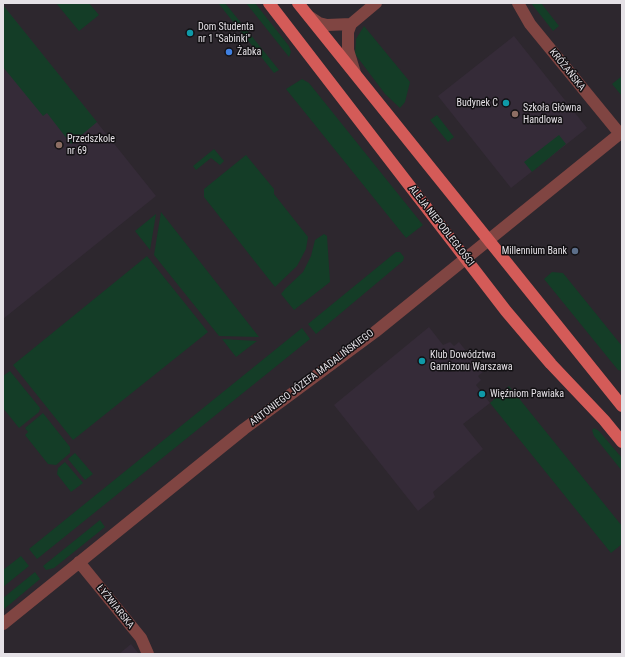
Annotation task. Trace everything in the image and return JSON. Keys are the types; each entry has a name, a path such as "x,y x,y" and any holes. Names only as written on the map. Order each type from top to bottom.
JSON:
{"main road":[{"name":"ALEJA NIEPODLEGŁOŚCI","path":"269,3 467,258 506,311 551,364 604,420 622,442"},
{"path":"298,3 622,406"}],"street":[{"path":"355,74 348,50 348,32 352,24 376,3"},
{"name":"KRÓŻAŃSKA","path":"518,3 530,24 621,133"},
{"path":"310,17 319,23 327,25 352,24"},
{"name":"ANTONIEGO JÓZEFA MADALIŃSKIEGO","path":"3,624 244,429 375,332 621,133"},
{"name":"ŁYŻWIARSKA","path":"79,562 141,638 148,654"}],"shaded area":[{"name":"Przedszkole nr 69","path":"3,5 156,196 3,319"},
{"name":"Szkoła Główna Handlowa","path":"514,36 587,128 511,188 438,96"},
{"path":"429,327 443,345 450,342 454,346 459,342 483,372 478,376 481,380 476,385 490,403 463,424 483,449 433,492 435,497 418,511 334,405"},
{"path":"131,644 139,654 119,654"}],"green space":[{"path":"56,3 89,3 99,15 79,31"},
{"path":"218,3 225,3 279,70 274,73"},
{"path":"246,3 255,3 289,46 291,52 289,57"},
{"path":"531,3 541,3 559,26 553,31"},
{"path":"3,5 97,122 71,144 47,113 43,116 3,67"},
{"path":"364,26 410,82 405,102 400,108 385,94 355,54 356,39"},
{"path":"622,76 622,96 612,84"},
{"path":"302,79 309,83 423,225 406,238 286,89"},
{"path":"437,115 454,137 448,142 430,120"},
{"path":"559,135 566,144 532,172 524,162"},
{"path":"214,149 224,161 220,165 211,158 196,170 193,166"},
{"path":"246,155 274,189 274,194 308,237 306,249 297,266 275,287 204,197 204,189"},
{"path":"161,212 259,337 219,336 154,255"},
{"path":"156,214 150,250 135,231"},
{"path":"324,234 327,236 330,282 294,310 281,294 303,272 311,256 315,240"},
{"path":"396,252 400,252 404,257 403,261 316,334 308,324"},
{"path":"147,256 208,332 73,440 13,365"},
{"path":"552,272 563,273 622,346 622,371 618,370 544,279"},
{"path":"302,328 310,339 37,559 29,549"},
{"path":"222,339 257,341 236,357"},
{"path":"10,371 40,408 39,412 19,428 3,408 3,376"},
{"path":"509,386 622,526 622,544 611,553 490,403"},
{"path":"43,413 70,447 70,453 56,465 48,464 25,435 28,432 25,428"},
{"path":"594,428 599,431 622,458 622,471 594,436 592,430"},
{"path":"75,453 93,474 85,480 68,459"},
{"path":"65,462 83,483 71,492 57,474 58,468"},
{"path":"100,520 105,527 54,568 46,570 43,566"},
{"path":"21,556 29,566 3,587 3,570"},
{"path":"35,572 40,579 3,610 3,598"}],"place":[{"name":"Dom Studenta nr 1 \"Sabinki\"","path":"190,33"},
{"name":"Żabka","path":"229,52"},
{"name":"Budynek C","path":"506,103"},
{"name":"Szkoła Główna Handlowa","path":"515,114"},
{"name":"Przedszkole nr 69","path":"59,145"},
{"name":"Millennium Bank","path":"575,251"},
{"name":"Klub Dowództwa Garnizonu Warszawa","path":"422,361"},
{"name":"Więźniom Pawiaka","path":"482,394"}]}
